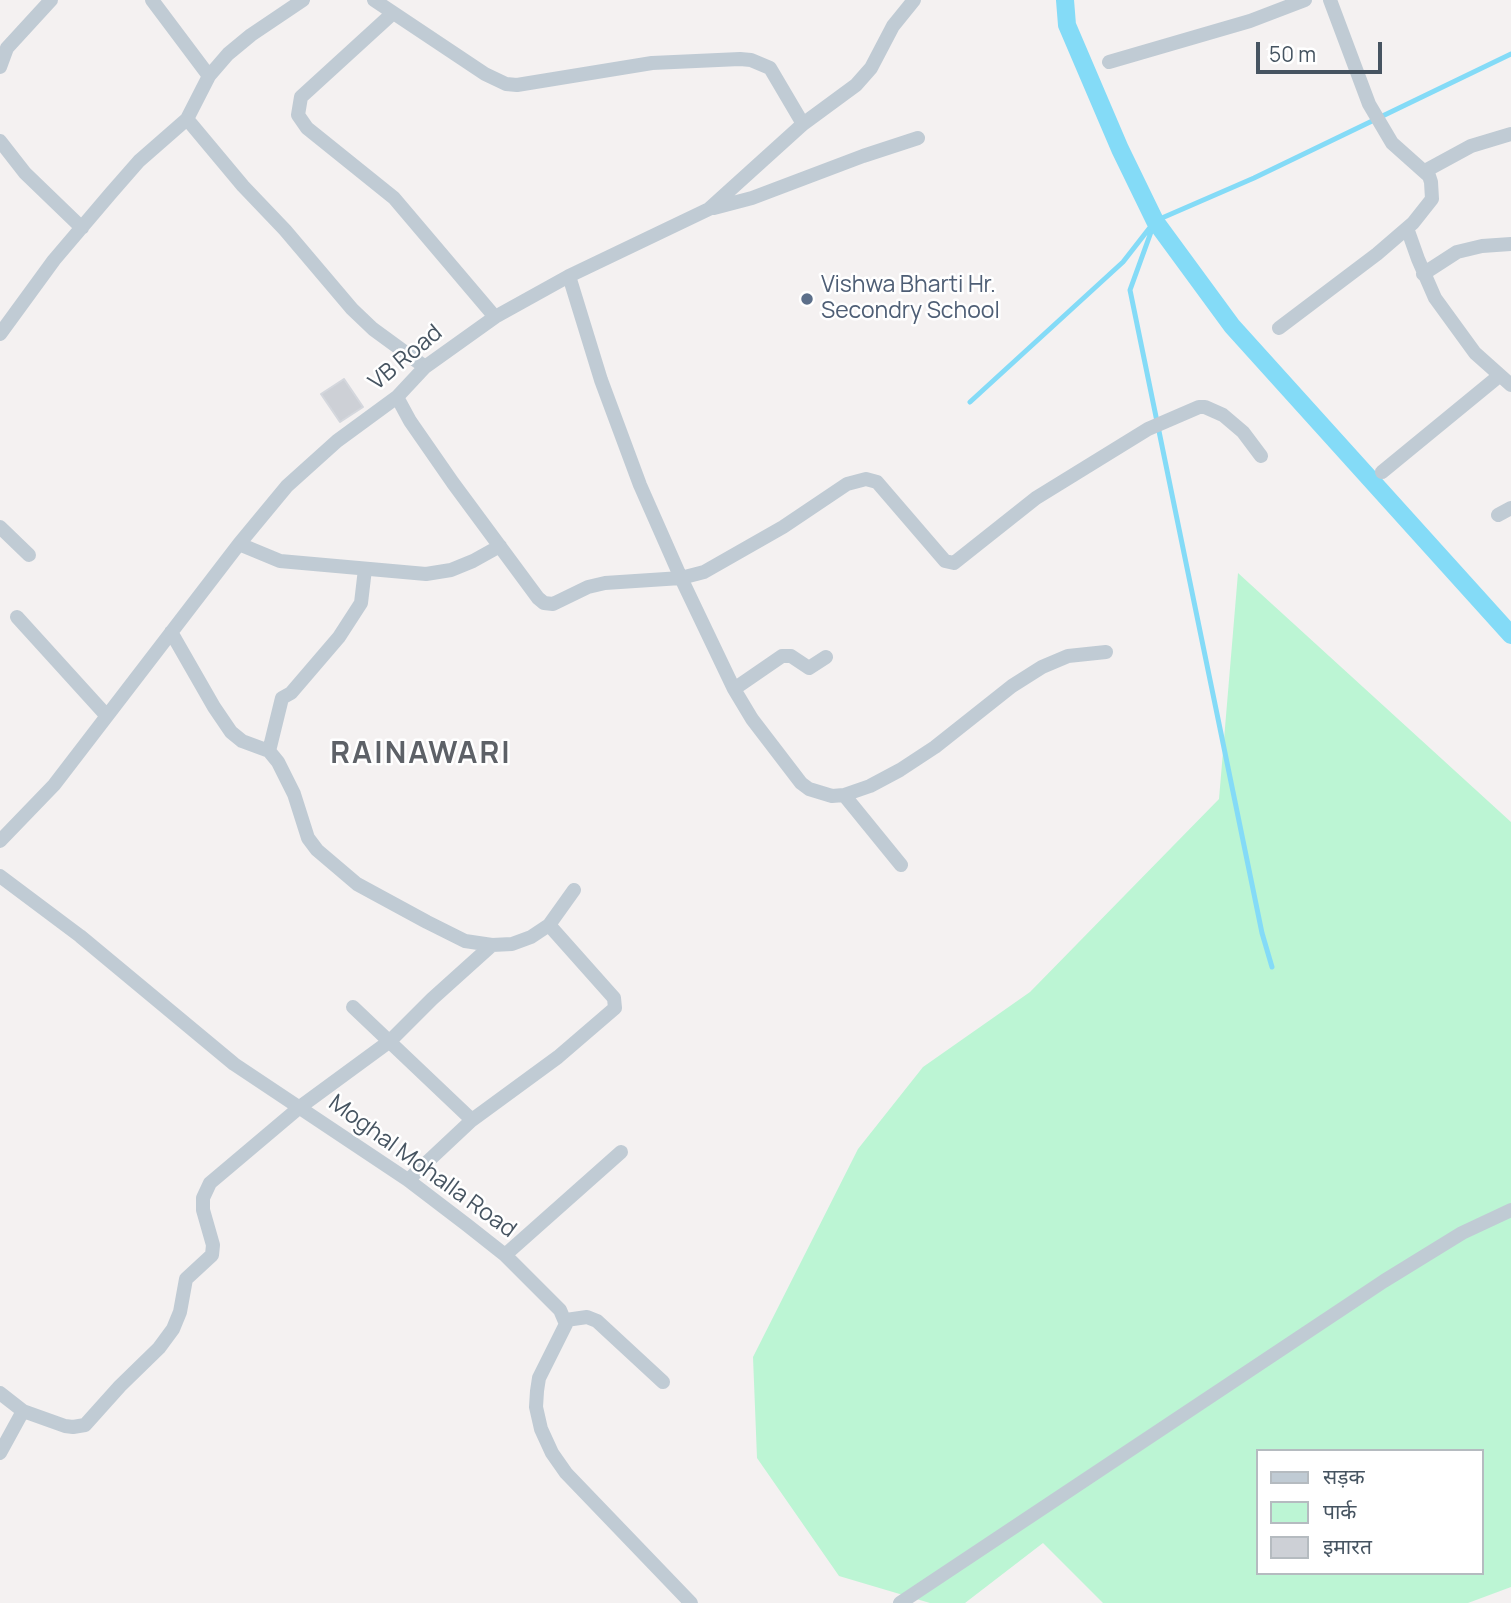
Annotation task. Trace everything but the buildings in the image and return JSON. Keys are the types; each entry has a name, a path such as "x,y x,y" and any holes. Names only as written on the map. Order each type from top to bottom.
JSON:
{"street":[{"path":"0,67 4,48 51,0"},
{"path":"152,0 209,76"},
{"path":"0,334 54,260 139,161 187,119 209,76 228,54 303,0"},
{"path":"374,0 485,74 506,84 517,85 652,63 751,60 770,68 803,124"},
{"name":"VB Road","path":"0,841 54,785 239,544 287,486 337,441 397,397 425,367 495,317 569,276 709,209 803,124 842,97 864,76 871,68 892,26 914,0"},
{"path":"1109,62 1250,21 1305,0"},
{"path":"1279,328 1377,254 1425,210 1432,199 1431,182 1425,171 1396,148 1386,136 1370,104 1330,0"},
{"path":"393,13 301,97 298,115 307,128 394,198 495,317"},
{"path":"187,119 352,309 373,329 425,367"},
{"path":"1425,171 1471,146 1511,134"},
{"path":"709,209 752,198 918,138"},
{"path":"0,141 25,173 82,228"},
{"path":"1407,228 1423,274 1435,298 1475,353 1511,386"},
{"path":"1423,274 1457,252 1482,246 1511,244"},
{"path":"569,276 601,380 640,485 681,578 734,689 752,719 801,783 817,793 832,796 870,786 935,747 1012,686 1042,667 1068,656 1106,652"},
{"path":"1382,472 1499,376"},
{"path":"397,397 410,421 538,598 544,603 553,604 588,587 605,583 681,578 704,572 736,555 847,484 866,479 877,482 945,561 954,562 1036,498 1148,429 1185,411 1205,407 1223,415 1243,432 1261,456"},
{"path":"1497,515 1511,508"},
{"path":"0,527 29,555"},
{"path":"239,544 280,561 426,574 451,570 500,546"},
{"path":"269,751 282,698 291,693 339,637 361,603 365,569"},
{"path":"17,617 106,715"},
{"path":"171,632 214,708 231,732 242,741 269,751 278,762 294,794 308,838 327,860 358,884 466,941 492,945 512,944 531,937 550,925 574,890"},
{"path":"734,689 782,656 791,656 809,668 826,657"},
{"path":"844,795 901,865"},
{"name":"Moghal Mohalla Road","path":"0,876 80,936 234,1064 408,1180 505,1255 566,1320"},
{"path":"408,1180 472,1120 558,1057 615,1008 614,998 550,925"},
{"path":"0,1393 23,1411 73,1427 85,1425 159,1348 173,1329 180,1312 186,1279 214,1251 203,1198 209,1183 300,1107 390,1041 492,945"},
{"path":"353,1007 472,1120"},
{"path":"505,1255 621,1152"},
{"path":"900,1603 1426,1254 1511,1210"},
{"path":"663,1382 597,1321 587,1317 566,1320 565,1328 539,1378 536,1407 541,1429 552,1453 566,1473 691,1603"},
{"path":"0,1452 23,1411"}],"green space":[{"path":"1238,573 1511,822 1511,1587 1468,1603 1103,1603 1043,1543 965,1603 930,1603 839,1576 757,1458 753,1357 858,1149 923,1067 1030,992 1219,799"}],"waterway":[{"path":"1065,0 1067,25 1120,149 1155,221 1232,326 1511,635"},
{"path":"970,402 1123,262 1155,221 1254,178 1511,54"},
{"path":"1155,221 1130,290 1262,933 1272,967"}],"place":[{"name":"Vishwa Bharti Hr. Secondry School","path":"807,299"}],"district":[{"name":"RAINAWARI","path":"421,755"}]}
